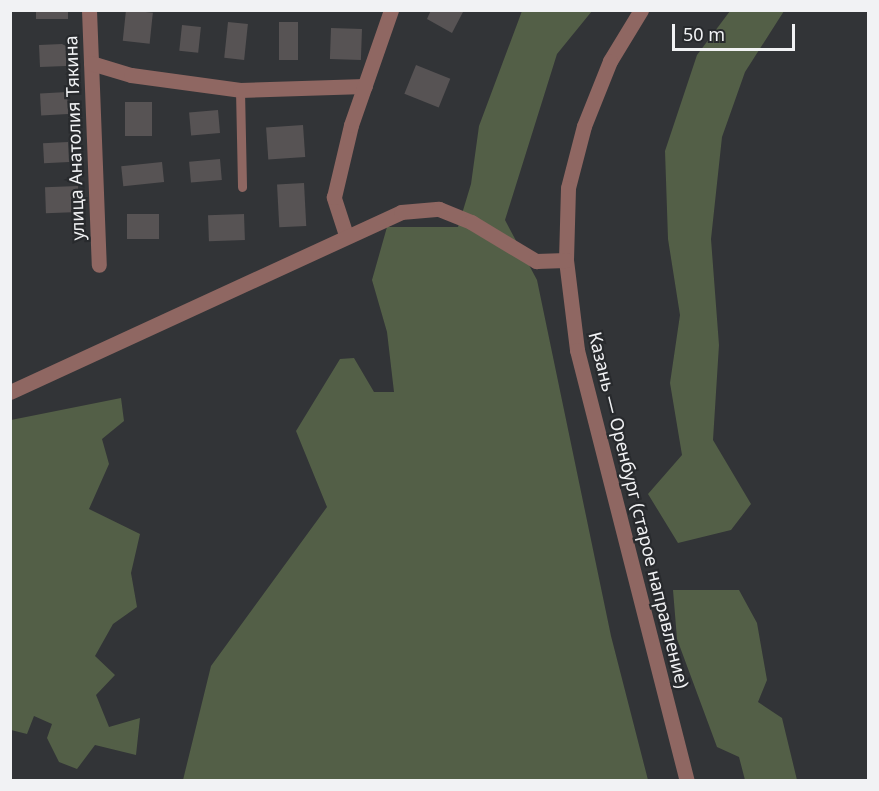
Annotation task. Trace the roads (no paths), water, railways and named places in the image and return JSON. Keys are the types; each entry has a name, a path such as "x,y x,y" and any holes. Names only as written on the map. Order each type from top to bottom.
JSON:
{"street":[{"name":"улица Анатолия Тякина","path":"89,10 99,265"},
{"path":"346,235 334,197 365,86 391,10"},
{"name":"Казань — Оренбург (старое направление)","path":"641,10 610,61 584,126 568,188 566,260 577,350 687,780"},
{"path":"91,63 131,75 240,90 365,86"},
{"path":"10,392 346,235 401,212 439,209 471,222 536,261 566,260"}],"lane":[{"path":"240,90 242,187"}]}
